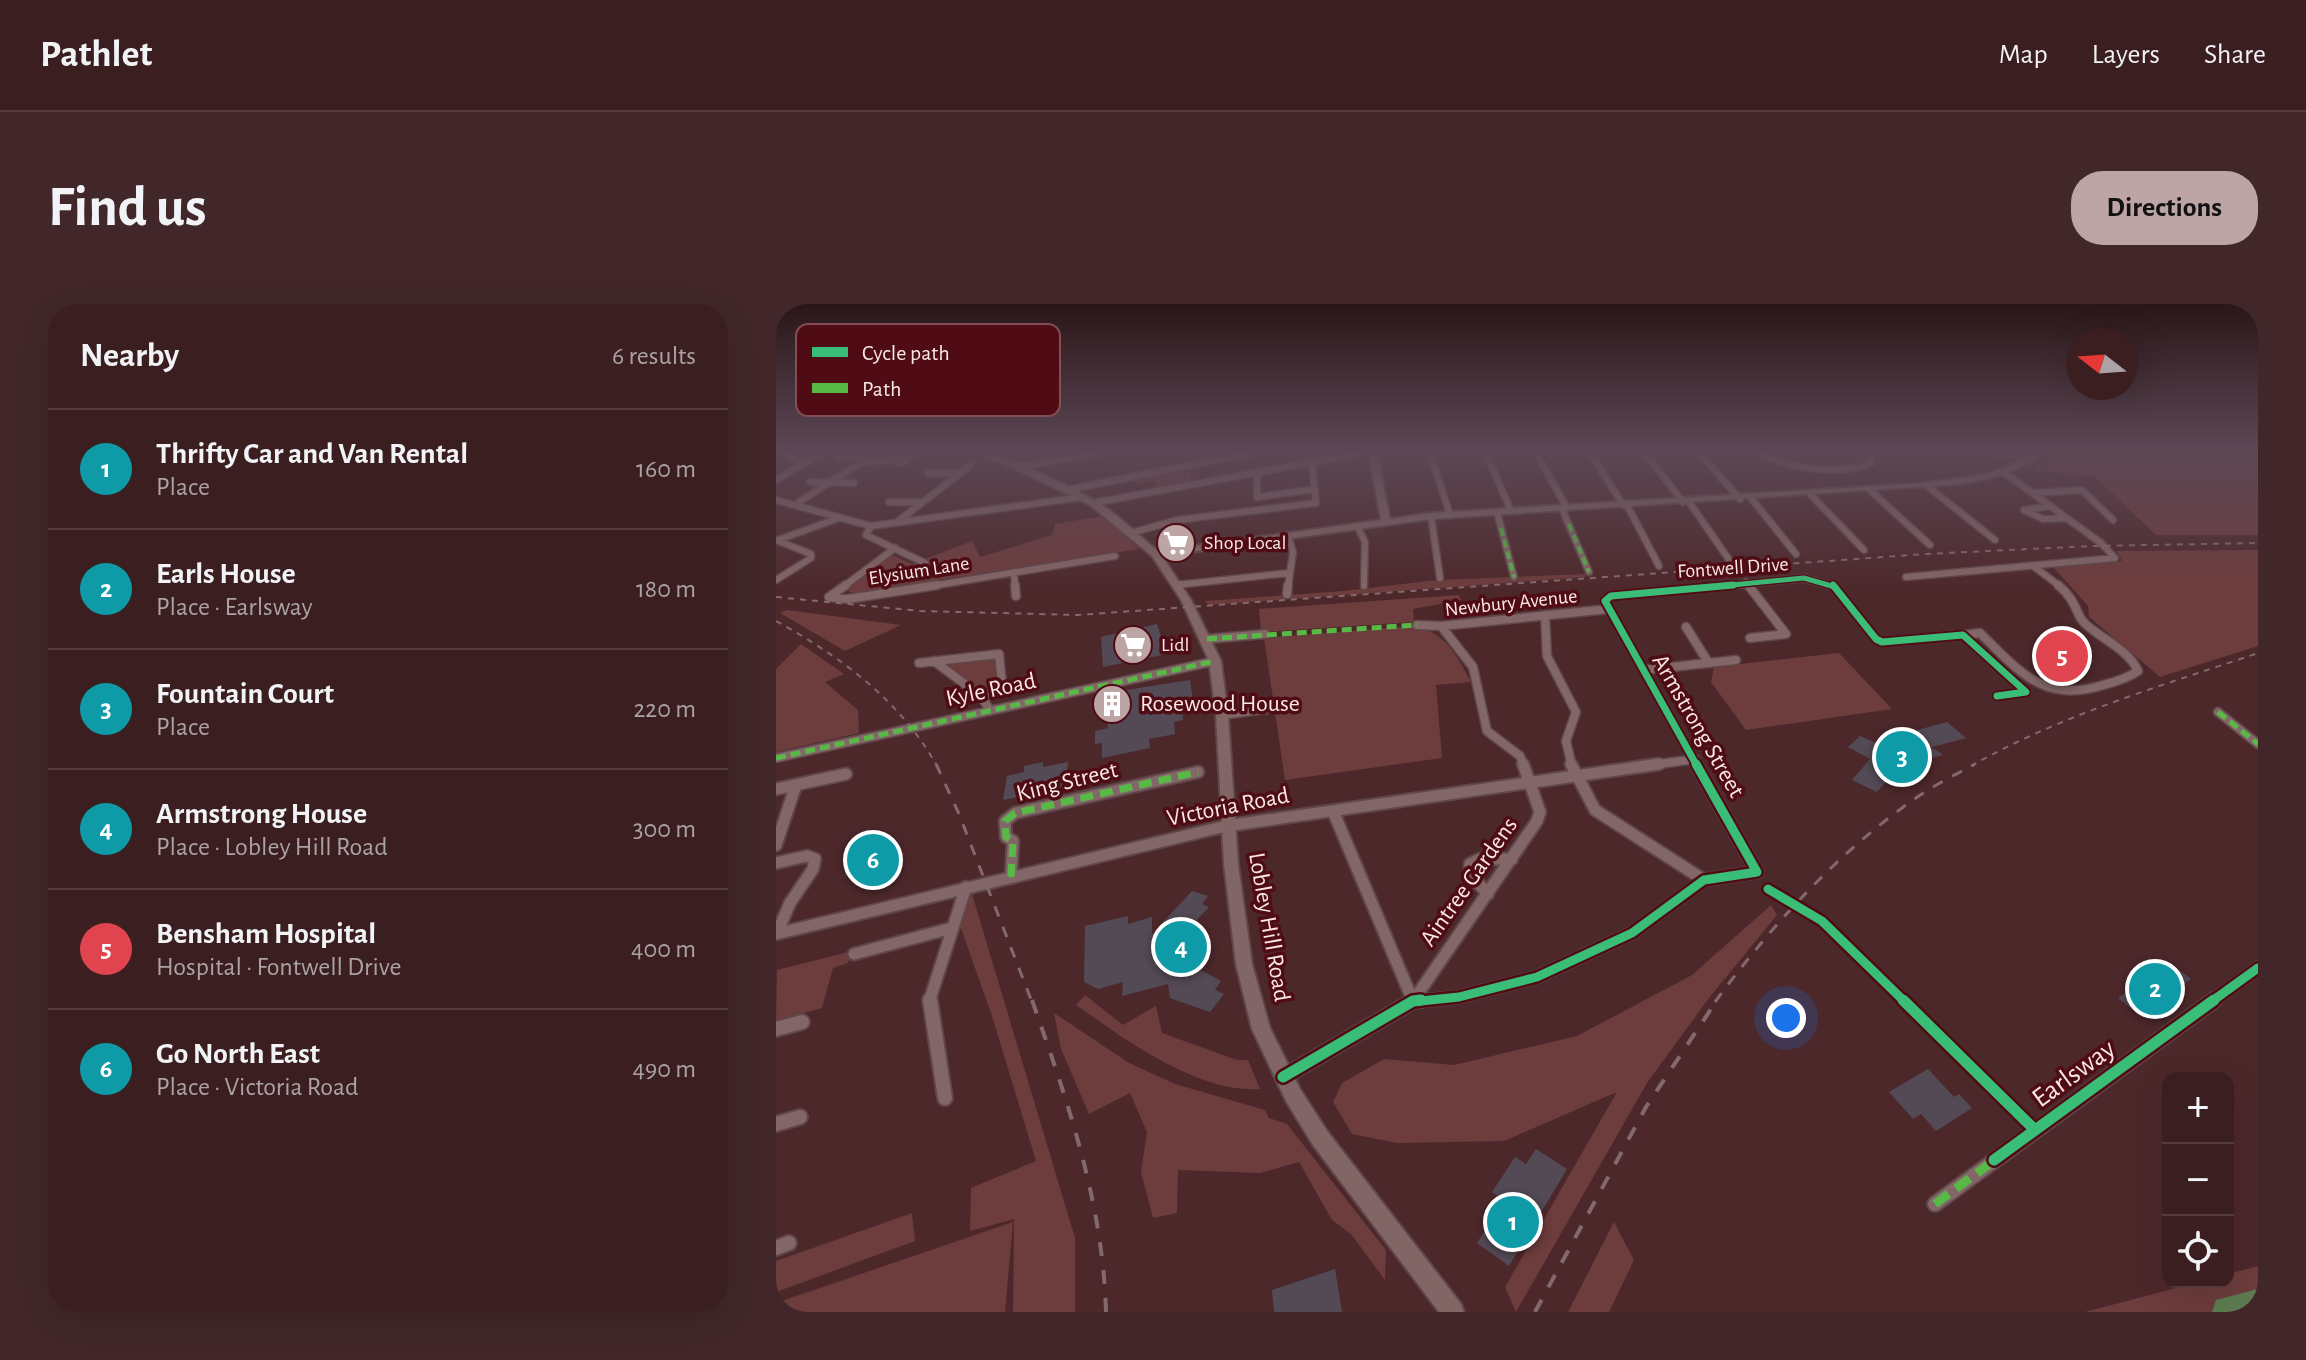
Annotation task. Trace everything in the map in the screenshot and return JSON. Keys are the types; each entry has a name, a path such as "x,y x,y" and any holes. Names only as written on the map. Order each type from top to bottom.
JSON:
{"street":[{"path":"799,502 808,496"},
{"path":"895,524 931,496"},
{"path":"1093,503 1132,496"},
{"path":"1131,533 1177,520 1316,503 1316,496"},
{"path":"1381,496 1386,522"},
{"path":"1443,496 1450,515"},
{"path":"1504,496 1511,511"},
{"path":"1559,496 1589,572"},
{"path":"1619,496 1659,566"},
{"path":"1681,496 1730,561"},
{"path":"1156,554 1431,516 1790,496"},
{"path":"1812,496 1864,550"},
{"path":"1877,496 1930,545"},
{"path":"1940,496 1995,540"},
{"path":"1906,577 2115,558 2101,543 2038,496"},
{"path":"2088,496 2113,520"},
{"path":"776,500 799,502 839,518 871,526 1083,497"},
{"name":"Lobley Hill Road","path":"1083,497 1156,554 1207,639 1215,661 1222,715 1226,826 1244,964 1261,1029 1283,1077 1320,1138 1453,1312"},
{"path":"1751,498 1796,554"},
{"path":"881,508 892,499 923,502"},
{"path":"2051,506 2024,510 2043,519 2067,518"},
{"path":"1497,512 1514,577"},
{"path":"1431,516 1440,578"},
{"path":"777,540 839,518"},
{"path":"871,526 866,535 925,563"},
{"path":"1357,526 1365,542 1364,586"},
{"path":"1287,594 1293,552 1288,536"},
{"path":"776,580 811,558 811,554 777,540"},
{"name":"Elysium Lane","path":"895,548 829,597 848,599 1115,556"},
{"path":"1963,635 1980,633 2027,676 2055,691 2073,692 2131,676 2138,671 2133,659 2079,617 2079,607 2074,599 2033,566"},
{"path":"1014,572 1016,596"},
{"path":"1176,585 1289,573"},
{"name":"Fontwell Drive","path":"1607,604 1620,593 1804,578 1833,584 1876,639 1882,642 1963,635"},
{"path":"1746,582 1786,634 1750,638"},
{"name":"Newbury Avenue","path":"1417,625 1441,626 1545,615 1607,604"},
{"name":"Armstrong Street","path":"1607,604 1757,872 1704,880"},
{"path":"1283,1077 1413,1001 1459,997 1537,977 1632,933 1704,880 1595,810 1576,776 1565,743 1575,727 1576,712 1547,656 1545,615"},
{"name":"Aintree Gardens","path":"1413,1001 1540,817 1531,782 1517,751 1487,731 1473,667 1441,626"},
{"path":"1686,627 1708,662"},
{"path":"1207,639 1265,634"},
{"path":"1963,635 2026,692 1997,696"},
{"path":"919,663 999,654 1002,684 982,697"},
{"path":"1644,670 1736,660"},
{"path":"934,661 982,697 990,711"},
{"name":"Kyle Road","path":"776,758 1215,661"},
{"path":"1222,715 1273,708"},
{"path":"2218,712 2258,744"},
{"name":"Victoria Road","path":"777,933 1226,826 1695,759"},
{"name":"King Street","path":"1011,877 1013,841 1006,837 1005,821 1015,813 1198,772"},
{"path":"776,789 846,774"},
{"path":"776,845 796,785"},
{"path":"1333,811 1413,1001"},
{"path":"776,863 807,856 815,859 777,933"},
{"path":"1488,894 1470,874 1470,864 1480,859 1512,859"},
{"path":"945,1098 929,1002 966,887"},
{"path":"854,954 952,928"},
{"name":"Earlsway","path":"1935,1204 2258,968"},
{"path":"776,1029 802,1022"},
{"path":"776,1124 800,1117"}],"shaded area":[{"path":"2115,496 2258,496 2258,535 2156,535"},
{"path":"1103,516 1139,549 854,593 844,590 892,555 912,564 972,541 980,557 1052,535 1055,524"},
{"path":"2258,550 2258,646 2160,677 2089,617 2088,606 2053,567 2122,561 2117,551"},
{"path":"1585,574 1585,577 1209,605 1205,601 1343,591 1437,580"},
{"path":"1459,595 1461,600 1413,609 1414,622 1261,632 1259,609"},
{"path":"787,610 901,625 845,651 780,613"},
{"path":"1416,626 1443,640 1456,655 1471,682 1436,685 1442,758 1285,780 1264,638"},
{"path":"801,644 844,674 825,682 858,710 859,733 776,752 776,669"},
{"path":"1839,653 1892,709 1746,730 1711,682 1714,667"},
{"path":"997,658 998,681 983,691 949,667 950,663"},
{"path":"972,894 1075,1238 1075,1312 1013,1312 1014,1219 970,1231 971,1188 1036,1161 992,1016 953,906"},
{"path":"1771,905 1777,915 1709,998 1647,1083 1516,1312 1505,1287 1617,1092 1504,1141 1397,1143 1352,1134 1333,1102 1342,1083 1384,1059 1454,1065 1577,1036 1692,975"},
{"path":"853,951 848,963 833,968 822,1008 776,1021 777,970"},
{"path":"1085,995 1123,1025 1156,1006 1162,1033 1237,1060 1248,1060 1260,1089 1212,1083 1163,1062 1076,1005"},
{"path":"1054,1013 1129,1063 1175,1084 1265,1110 1269,1118 1287,1124 1386,1250 1385,1280 1351,1234 1332,1220 1299,1162 1260,1173 1178,1170 1177,1213 1153,1218 1141,1172 1147,1132 1130,1093 1089,1114 1061,1049"},
{"path":"912,1213 915,1241 776,1292 776,1261"},
{"path":"1013,1222 1005,1312 776,1312 776,1303"},
{"path":"1614,1222 1634,1260 1609,1312 1568,1312"},
{"path":"2258,1266 2258,1312 2085,1312 2176,1288 2234,1288 2234,1272"}],"building":[{"name":"Lidl","path":"1157,624 1167,654 1103,667 1101,637"},
{"path":"1190,680 1194,709 1182,711 1183,720 1174,722 1175,734 1149,739 1150,748 1102,758 1102,743 1095,744 1095,731 1108,728 1106,706 1095,708 1094,695"},
{"path":"1947,722 1966,738 1932,747 1943,755 1900,766 1877,792 1852,780 1870,759 1848,747 1860,736 1874,742"},
{"path":"1043,762 1043,767 1068,762 1066,787 1003,800 1007,776 1024,772 1024,766"},
{"path":"900,845 896,864 845,876 850,856"},
{"path":"1192,891 1208,896 1202,904 1209,907 1194,923 1201,970 1221,981 1215,990 1224,994 1210,1012 1170,998 1168,984 1122,996 1123,982 1098,989 1084,982 1085,926 1128,916 1128,924 1152,917 1152,934"},
{"path":"2170,963 2191,979 2139,1015 2118,998"},
{"path":"1928,1069 1954,1097 1959,1094 1972,1108 1936,1131 1921,1114 1913,1119 1889,1092"},
{"path":"1536,1149 1567,1169 1509,1266 1477,1243 1504,1200 1492,1192 1515,1157 1526,1164"},
{"path":"1335,1269 1342,1312 1274,1312 1272,1290"}],"waterway":[{"path":"2228,1312 2258,1305"}],"railway":[{"path":"776,597 920,611 1078,615 1925,554 2092,546 2258,543"},
{"path":"776,621 846,665 867,682 905,721 937,766"},
{"path":"1971,766 2040,731 2258,653"},
{"path":"1715,1002 1783,918 1833,866 1916,798 1975,764"},
{"path":"937,766 959,814 1032,1002"},
{"path":"1032,1000 1070,1115 1091,1192 1106,1312"},
{"path":"1535,1312 1646,1107 1717,1000"}],"marked path":[{"path":"1569,524 1589,572"},
{"path":"1501,528 1514,577"},
{"path":"1207,639 1417,625"},
{"path":"776,758 1215,661"},
{"path":"2218,712 2258,744"},
{"path":"1011,877 1013,841 1006,837 1005,821 1015,813 1198,772"},
{"path":"1935,1204 2000,1156"}],"cycle path":[{"path":"1283,1077 1413,1001 1459,997 1537,977 1632,933 1704,880 1757,872 1610,612 1605,601 1611,596 1804,578 1833,584 1876,639 1882,642 1963,635 2026,692 1997,696"},
{"path":"1768,889 1822,921 2035,1130"},
{"path":"1994,1160 2258,968"}],"place":[{"name":"Shop Local","path":"1176,543"},
{"name":"Lidl","path":"1133,645"},
{"name":"Bensham Hospital","path":"2062,656"},
{"name":"Rosewood House","path":"1112,704"},
{"name":"Fountain Court","path":"1902,757"},
{"name":"Go North East","path":"873,860"},
{"name":"Armstrong House","path":"1181,947"},
{"name":"Earls House","path":"2155,989"},
{"name":"Thrifty Car and Van Rental","path":"1513,1222"}]}
